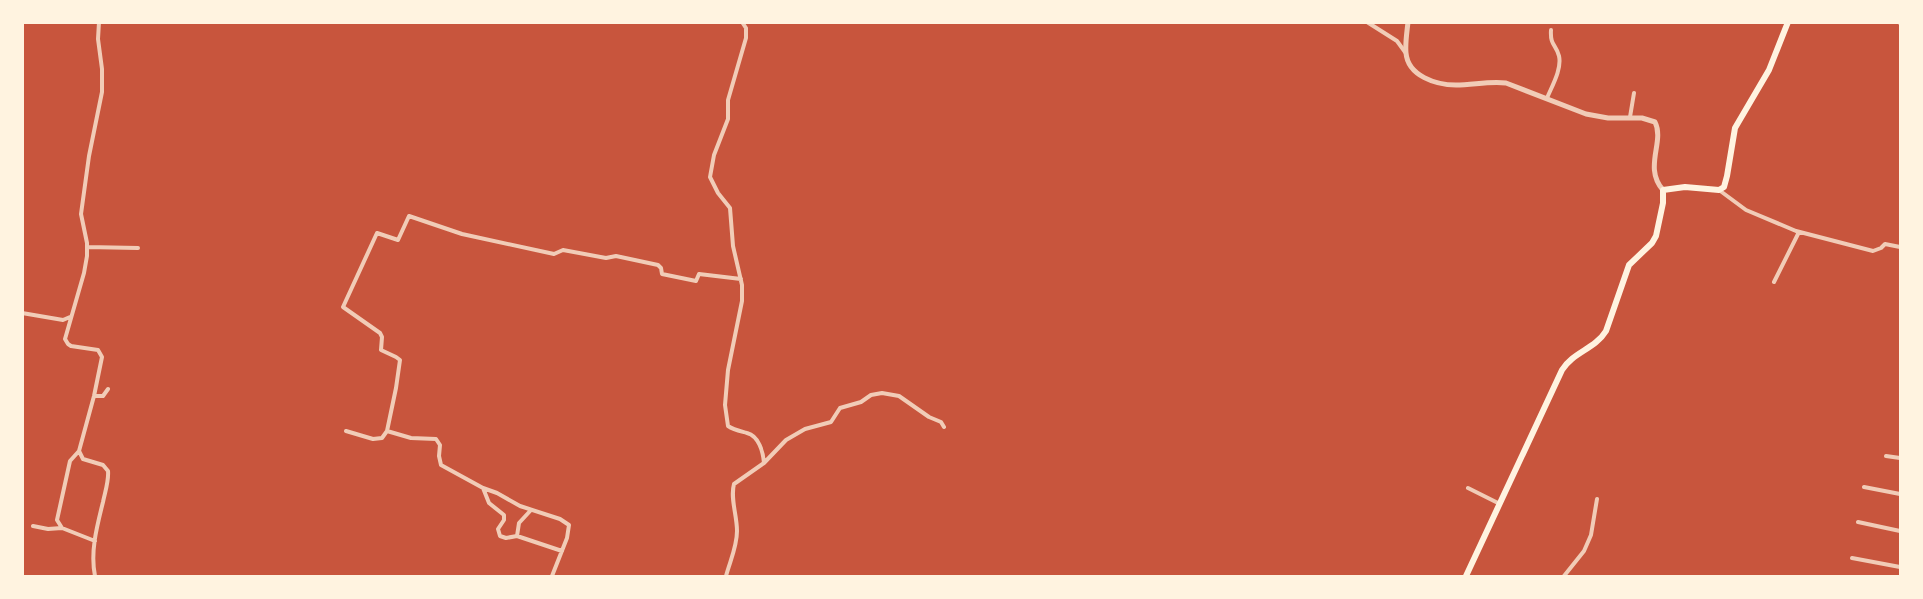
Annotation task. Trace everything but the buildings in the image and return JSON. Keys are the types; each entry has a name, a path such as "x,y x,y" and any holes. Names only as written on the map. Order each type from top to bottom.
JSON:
{"main road":[{"path":"1466,576 1562,370 1569,360 1602,338 1629,265 1656,236 1663,204 1663,190 1685,187 1719,190 1726,183 1735,128 1770,70 1788,22"}],"street":[{"path":"62,528 57,520 68,466 72,457 79,451 94,396 102,356 98,350 75,347 68,344 66,339 70,317 84,273 87,247 81,214 89,156 102,92 102,69 98,38 99,22"},
{"path":"742,22 746,28 746,38 728,100 728,120 714,155 710,177 718,193 730,208 734,246 741,279 742,300 728,370 725,405 726,421 732,430 750,434 756,438 764,463"},
{"path":"1367,22 1397,41 1406,54"},
{"path":"1408,22 1406,54 1409,65 1415,72 1426,79 1450,85 1494,81 1506,83 1586,114 1608,118 1648,118 1656,124 1655,176 1663,190"},
{"path":"1547,98 1559,60 1552,44 1551,30"},
{"path":"1630,117 1634,94"},
{"path":"1719,190 1746,210 1799,232 1873,251 1885,244 1900,247"},
{"path":"346,431 376,439 382,438 387,430 400,360 381,350 382,337 380,333 344,309 343,305 377,233 398,240 408,216 462,234 554,254 563,250 604,258 616,256 656,265 660,266 663,275 667,276 696,281 699,274 741,279"},
{"path":"1774,282 1799,232"},
{"path":"87,247 138,248"},
{"path":"22,313 63,320 70,317"},
{"path":"94,396 103,396 108,390"},
{"path":"726,576 735,549 738,532 733,495 734,484 764,463 786,440 806,429 832,422 840,408 860,402 871,395 882,393 899,396 929,417 941,422 944,427"},
{"path":"387,430 411,438 436,439 440,445 439,456 441,465 483,488 530,510 560,519 569,525 568,538 552,576"},
{"path":"79,451 83,459 103,466 108,470 107,486 95,541 93,567 95,576"},
{"path":"1886,456 1900,458"},
{"path":"1864,487 1900,494"},
{"path":"483,488 489,503 502,513 504,517 498,529 498,534 506,538 516,536 562,551"},
{"path":"1468,488 1500,504"},
{"path":"1564,576 1584,551 1591,535 1597,499"},
{"path":"516,536 519,524 530,510"},
{"path":"1858,522 1900,530"},
{"path":"33,526 48,530 62,528 95,541"},
{"path":"1852,558 1900,567"}]}
